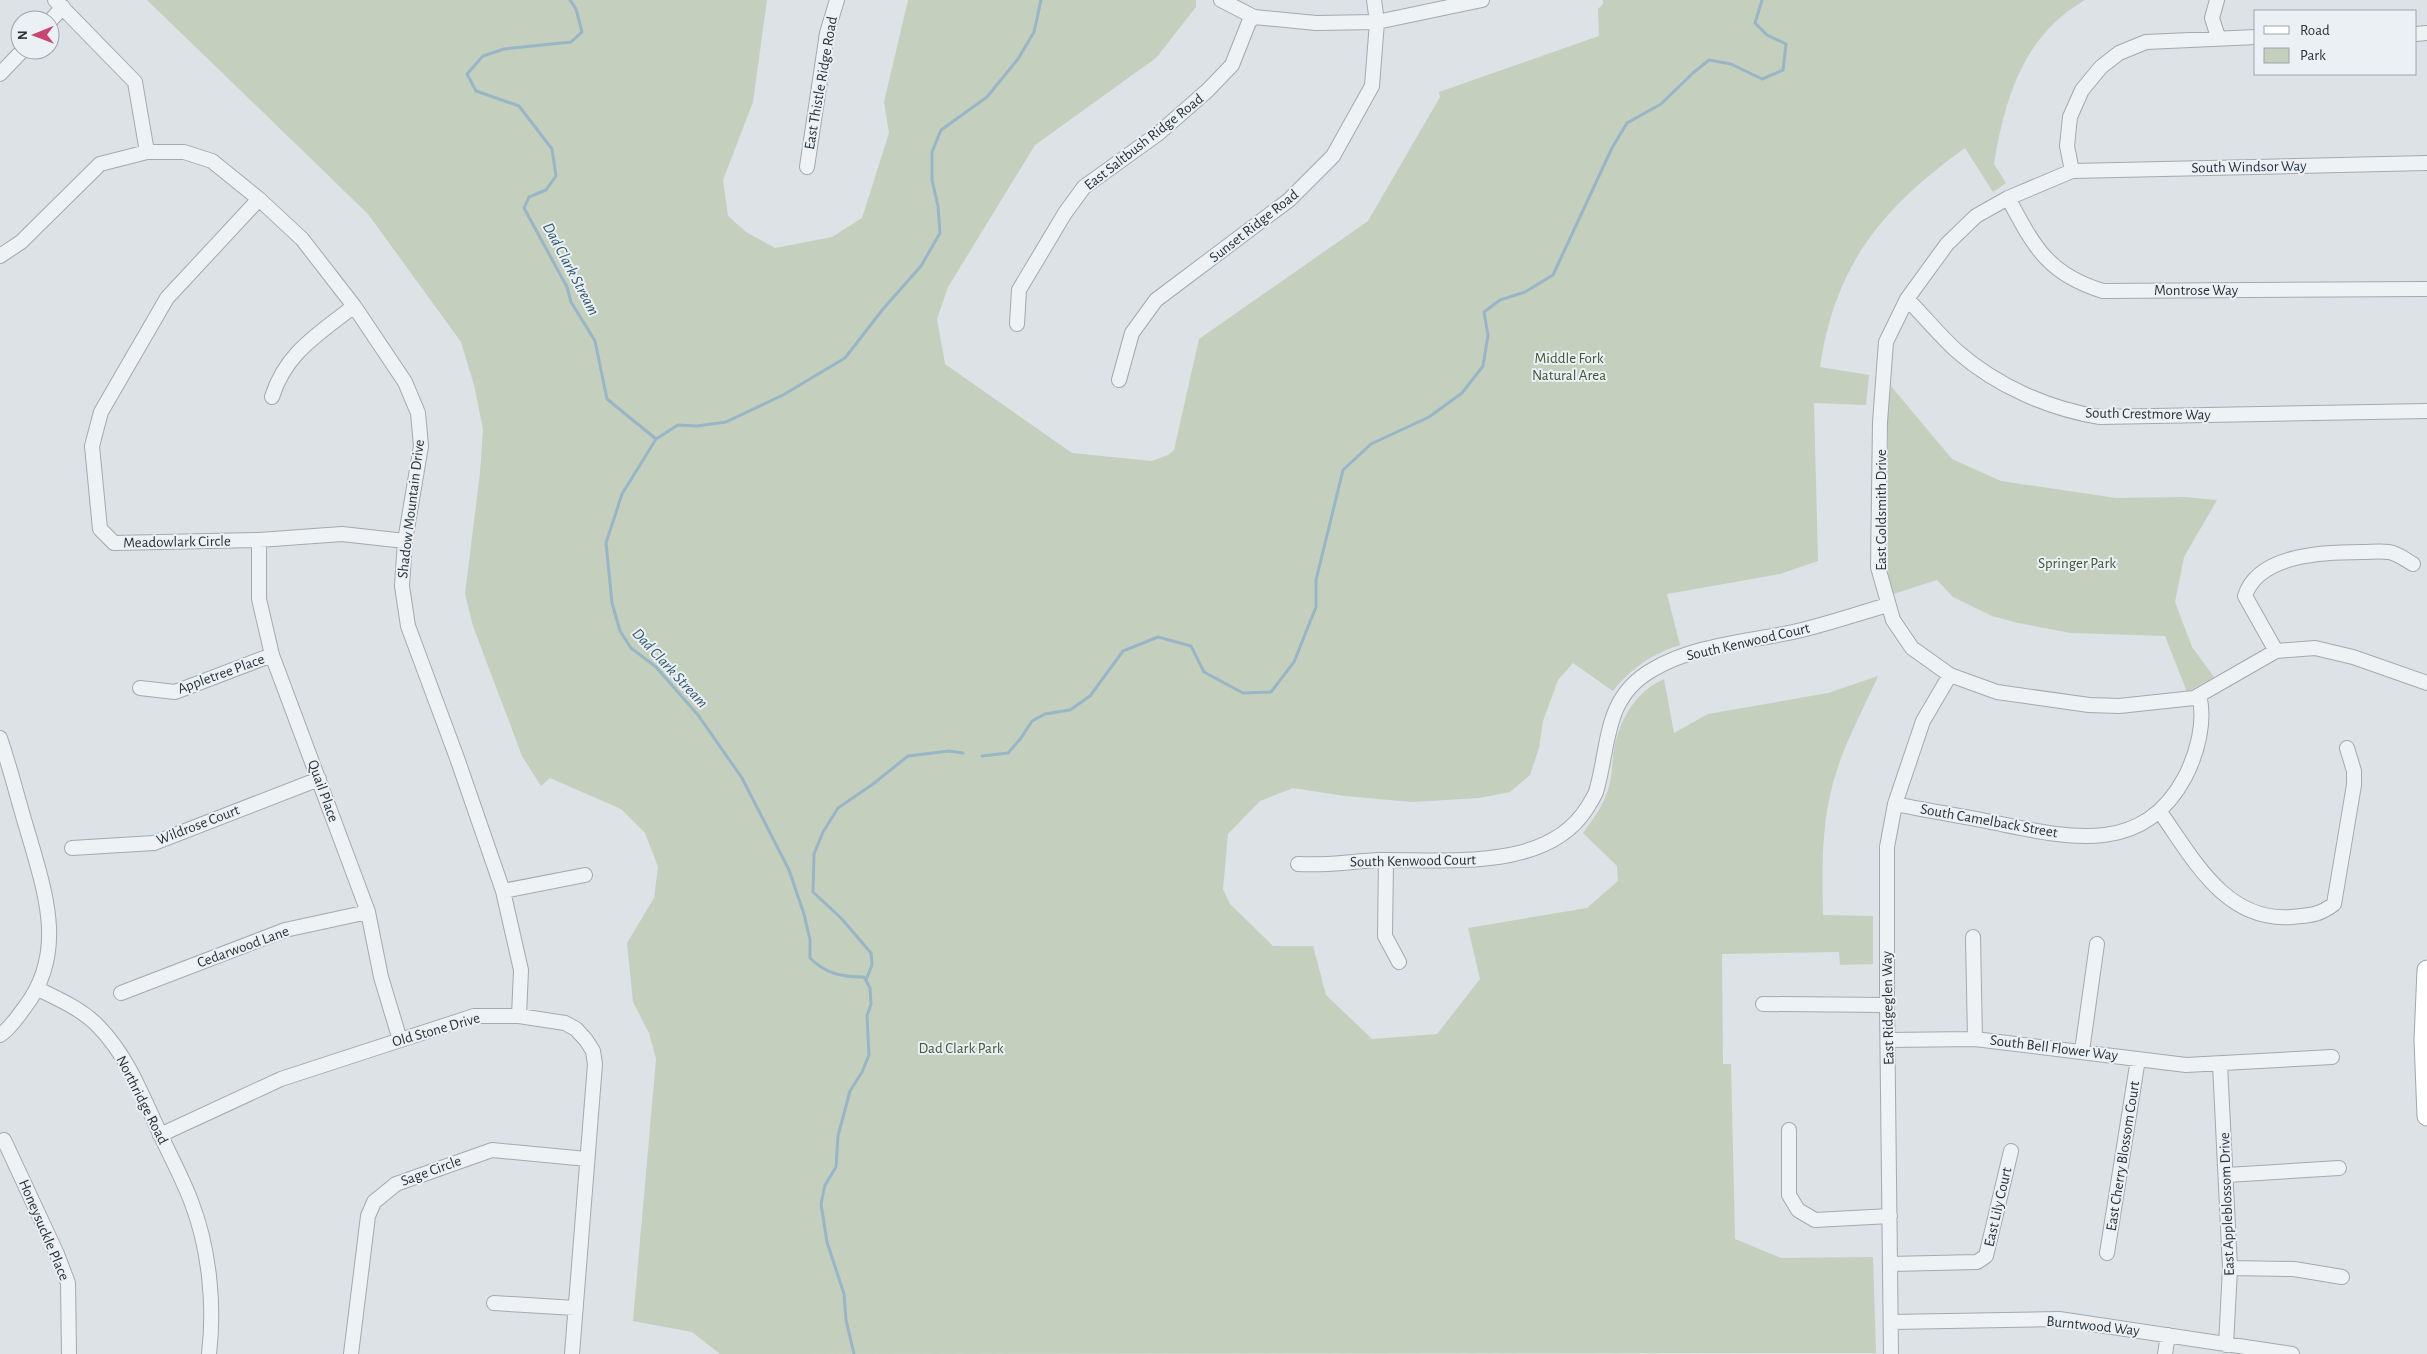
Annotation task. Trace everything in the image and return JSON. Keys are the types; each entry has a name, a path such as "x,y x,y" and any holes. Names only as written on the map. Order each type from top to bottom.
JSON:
{"main road":[{"path":"2427,970 2424,1040 2427,1116"}],"street":[{"name":"East Thistle Ridge Road","path":"807,167 827,33 837,0"},
{"path":"1221,0 1254,17 1316,23 1376,22 1482,0"},
{"name":"Sunset Ridge Road","path":"1119,380 1132,333 1156,300 1289,200 1333,156 1372,86 1376,22 1374,0"},
{"path":"2217,0 2212,18 2218,38"},
{"path":"59,4 135,82 147,152"},
{"name":"East Saltbush Ridge Road","path":"1017,324 1019,290 1065,212 1084,187 1159,133 1208,90 1232,65 1249,22 1254,17"},
{"path":"2072,171 2067,146 2070,117 2082,90 2101,68 2119,53 2146,42 2254,37"},
{"path":"0,74 13,60"},
{"name":"Shadow Mountain Drive","path":"0,256 21,242 100,164 147,152 184,152 212,161 259,199 302,239 354,306 405,382 418,412 421,446 405,541 402,586 408,626 461,767 503,891 521,970 519,1016"},
{"name":"South Windsor Way","path":"2072,171 2427,162"},
{"name":"East Goldsmith Drive","path":"2072,171 2008,198 1976,216 1947,244 1907,299 1886,342 1882,395 1878,567 1893,620 1912,648 1950,675 1997,692 2089,705 2119,706 2194,698 2276,651 2315,648 2353,657 2427,683"},
{"name":"Montrose Way","path":"2008,198 2030,239 2053,267 2081,284 2103,291 2427,289"},
{"name":"Meadowlark Circle","path":"259,199 167,298 101,412 92,446 100,529 114,543 259,540 342,534 405,541"},
{"name":"South Crestmore Way","path":"1907,299 1958,352 2008,386 2052,406 2075,413 2100,417 2427,411"},
{"path":"272,398 279,377 298,351 354,306"},
{"name":"Quail Place","path":"259,540 259,599 272,655 368,912 381,976 400,1040"},
{"path":"2276,651 2245,596 2249,583 2265,570 2286,560 2332,552 2390,552 2413,564"},
{"name":"South Kenwood Court","path":"1298,864 1320,865 1344,861 1386,860 1484,860 1526,850 1555,840 1578,822 1596,794 1612,716 1624,692 1651,670 1695,651 1795,632 1888,605"},
{"name":"Appletree Place","path":"140,688 175,692 272,655"},
{"name":"East Ridgeglen Way","path":"1892,1354 1887,1005 1888,847 1895,804 1923,721 1950,675"},
{"name":"South Camelback Street","path":"1895,804 2037,832 2102,836 2130,829 2160,812 2178,790 2189,769 2197,745 2200,723 2200,696"},
{"path":"0,738 4,766 40,868 50,921 49,942 38,989 7,1030 0,1035"},
{"path":"2160,812 2214,887 2233,903 2276,918 2320,914 2334,904 2354,785 2354,771 2347,748"},
{"name":"Wildrose Court","path":"72,848 154,843 319,779"},
{"path":"1386,860 1385,936 1399,962"},
{"path":"503,891 586,875"},
{"name":"Cedarwood Lane","path":"121,993 285,930 368,912"},
{"path":"1973,937 1975,1039"},
{"path":"2082,1051 2097,944"},
{"name":"Northridge Road","path":"38,989 68,1003 84,1014 112,1042 133,1076 192,1201 204,1250 211,1300 209,1354"},
{"path":"1763,1004 1887,1005"},
{"name":"Old Stone Drive","path":"160,1135 281,1079 474,1016 519,1016 565,1023 576,1029 593,1051 596,1080 587,1159 572,1354"},
{"name":"South Bell Flower Way","path":"1888,1040 1975,1039 2082,1051 2186,1066 2332,1057"},
{"name":"East Cherry Blossom Court","path":"2107,1253 2138,1059"},
{"name":"East Appleblossom Drive","path":"2220,1064 2227,1175 2230,1268 2226,1345"},
{"path":"1789,1130 1789,1195 1798,1210 1815,1220 1890,1216"},
{"name":"Honeysuckle Place","path":"4,1140 57,1254 68,1283 69,1354"},
{"name":"Sage Circle","path":"351,1354 368,1216 374,1202 381,1196 396,1184 492,1150 587,1159"},
{"name":"East Lily Court","path":"1890,1264 1977,1262 1986,1256 2011,1150"},
{"path":"2227,1175 2339,1168"},
{"path":"2230,1268 2294,1269 2342,1277"},
{"path":"494,1303 575,1308"},
{"name":"Burntwood Way","path":"1891,1322 2059,1319 2292,1354"},
{"path":"2165,1354 2168,1335"}],"green space":[{"name":"Dad Clark Park","path":"147,0 767,0 753,102 723,180 728,216 746,232 775,248 832,237 862,218 889,133 884,102 908,0 1196,0 1196,7 1156,58 1035,145 948,287 937,319 945,364 1072,453 1152,461 1168,455 1174,450 1199,339 1368,221 1440,97 1439,92 1599,36 1598,9 1603,4 1603,0 2085,0 2064,14 2047,31 2032,50 2021,70 2004,115 1994,164 2006,183 1993,192 1965,148 1936,170 1887,216 1867,241 1851,268 1837,298 1827,330 1820,367 1869,375 1866,405 1814,403 1818,561 1780,574 1667,594 1680,645 1651,657 1627,675 1613,691 1573,663 1558,680 1543,721 1539,748 1530,775 1510,792 1479,798 1412,802 1345,796 1293,788 1260,801 1228,834 1223,889 1230,904 1273,946 1313,946 1326,995 1372,1039 1437,1034 1480,979 1468,928 1587,908 1618,881 1617,866 1583,833 1605,799 1611,776 1615,744 1626,714 1638,697 1646,690 1664,679 1674,733 1708,714 1828,693 1878,676 1847,744 1832,785 1828,803 1823,859 1823,915 1873,916 1873,964 1840,965 1839,952 1722,954 1723,1064 1731,1064 1735,1239 1781,1258 1873,1257 1876,1353 720,1354 692,1332 633,1321 656,1059 649,1033 633,1002 627,943 654,898 658,867 645,833 621,809 550,778 541,786 522,756 473,626 465,594 480,473 483,429 474,385 461,342 368,214"},
{"name":"Springer Park","path":"1891,386 1952,459 2001,481 2116,498 2184,497 2217,500 2184,557 2175,602 2192,647 2214,677 2187,692 2165,636 2071,633 2018,623 1992,616 1953,597 1937,580 1890,595 1888,569 1888,410"}],"waterway":[{"name":"Dad Clark Stream","path":"570,0 576,9 582,32 571,42 504,49 483,56 467,74 476,91 519,106 552,149 556,176 546,190 529,197 524,208 567,287 571,302 595,341 607,399 656,439 622,494 606,543 612,603 620,631 631,648 656,667 698,715 742,778 789,870 804,914 810,940 810,958 822,968 835,974 864,977 870,988 871,1004 867,1016 869,1055 862,1072 850,1091 838,1136 836,1167 825,1185 821,1204 827,1242 844,1294 846,1320 854,1354"},
{"path":"656,439 678,425 697,426 726,422 783,395 845,358 883,309 921,266 940,233 938,206 932,180 932,152 941,130 987,97 1018,59 1034,32 1041,0"},
{"path":"982,756 1008,753 1032,721 1045,714 1070,710 1090,696 1123,651 1158,637 1191,646 1204,672 1243,693 1271,692 1294,662 1316,607 1316,580 1343,470 1371,444 1429,417 1462,393 1483,366 1488,335 1484,312 1500,300 1525,292 1553,275 1612,148 1627,123 1661,104 1709,60 1731,64 1762,79 1783,70 1786,44 1767,35 1755,23 1762,0"},
{"path":"866,980 872,965 871,953 841,918 813,892 814,854 823,832 838,808 873,784 908,756 949,751 963,753"}],"park label":[{"name":"Middle Fork Natural Area","path":"1569,366"}]}
